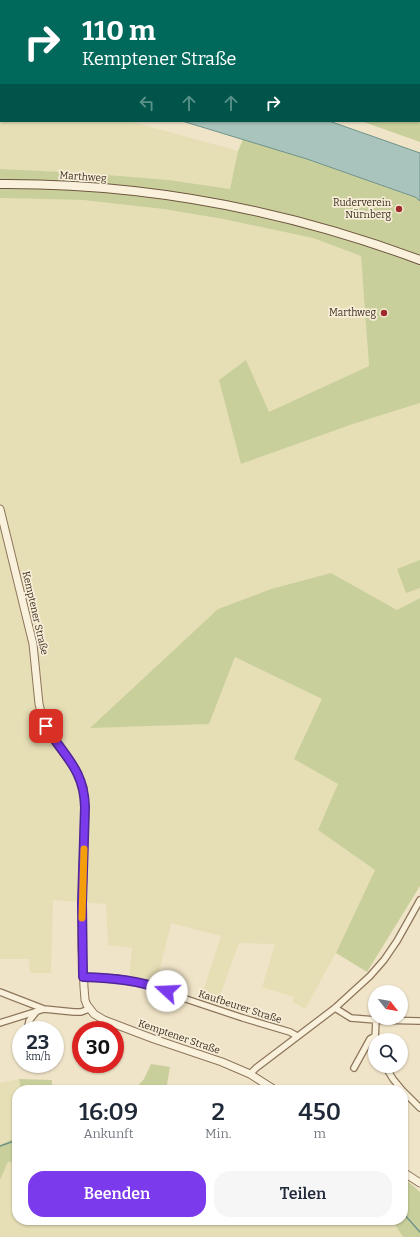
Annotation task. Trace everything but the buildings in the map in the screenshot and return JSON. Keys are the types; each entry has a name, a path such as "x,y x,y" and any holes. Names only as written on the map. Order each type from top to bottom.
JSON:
{"main road":[{"name":"Marthweg","path":"0,184 51,185 114,189 220,204 273,215 329,230 420,260"}],"street":[{"name":"Kemptener Straße","path":"0,509 33,644 39,704 42,716 49,733 74,766 81,780 84,794 85,813 82,903 83,977 85,1000 89,1009 99,1018 169,1045 222,1062 250,1074 267,1085"},
{"path":"250,1074 335,1008 370,976 384,960 420,900"},
{"name":"Kaufbeurer Straße","path":"83,977 116,978 152,985 183,998 290,1032 297,1036"},
{"path":"0,992 44,1009 81,1012 89,1009"},
{"path":"335,1008 351,1018 368,1019"},
{"path":"0,1023 44,1009"},
{"path":"29,1021 36,1012"},
{"path":"408,1021 420,1021"},
{"path":"354,1068 368,1043"},
{"path":"390,1073 398,1085"},
{"path":"408,1097 420,1108"},
{"path":"408,1175 420,1183"}],"shaded area":[{"path":"0,122 133,122 238,151 230,189 169,180 84,173 0,169"},
{"path":"0,198 83,200 163,209 223,219 313,238 361,256 369,366 268,413 246,360 241,464 353,424 420,403 420,598 397,610 331,573 271,589 218,609 91,727 209,724 235,657 322,699 339,784 318,830 375,870 336,953 305,1009 293,1002 294,997 262,987 275,944 239,943 216,1006 200,1001 221,936 171,923 156,985 129,979 132,948 108,945 106,904 53,900 51,973 30,973 29,959 0,959"},
{"path":"19,1079 20,1085 12,1085 12,1139 0,1145 0,1083"},
{"path":"8,1162 12,1162 12,1225 395,1225 403,1237 0,1237 0,1180"}],"green space":[{"path":"364,122 420,122 420,142"},
{"path":"243,139 307,159 415,197 420,201 420,403 353,424 241,464 219,380 246,360 269,412 369,366 361,256 313,238 223,219 163,209 83,200 0,198 0,169 84,173 169,180 230,189 238,151"},
{"path":"420,560 420,588 406,593 397,569"},
{"path":"331,573 397,610 420,598 420,886 367,972 336,953 375,870 318,830 338,784 294,759 322,699 235,657 209,724 90,728 218,609 271,589"},
{"path":"151,1064 170,1067 167,1085 139,1085 144,1079"},
{"path":"19,1079 52,1080 52,1085 20,1085"},
{"path":"12,1139 12,1162 8,1162 0,1180 0,1145"},
{"path":"408,1181 420,1192 420,1237 403,1237 395,1225 408,1225"}],"water":[{"path":"185,122 332,122 420,153 420,201 415,197 307,159"}],"waterway":[{"path":"0,1146 12,1142"},
{"path":"408,1219 420,1232"}],"slow traffic":[{"path":"82,918 84,849"}],"place":[{"name":"Ruderverein Nürnberg","path":"399,209"},
{"name":"Marthweg","path":"384,313"}],"route":[{"path":"46,726 53,739 74,766 83,787 85,807 82,903 83,977 116,978 152,985 167,991"}]}
